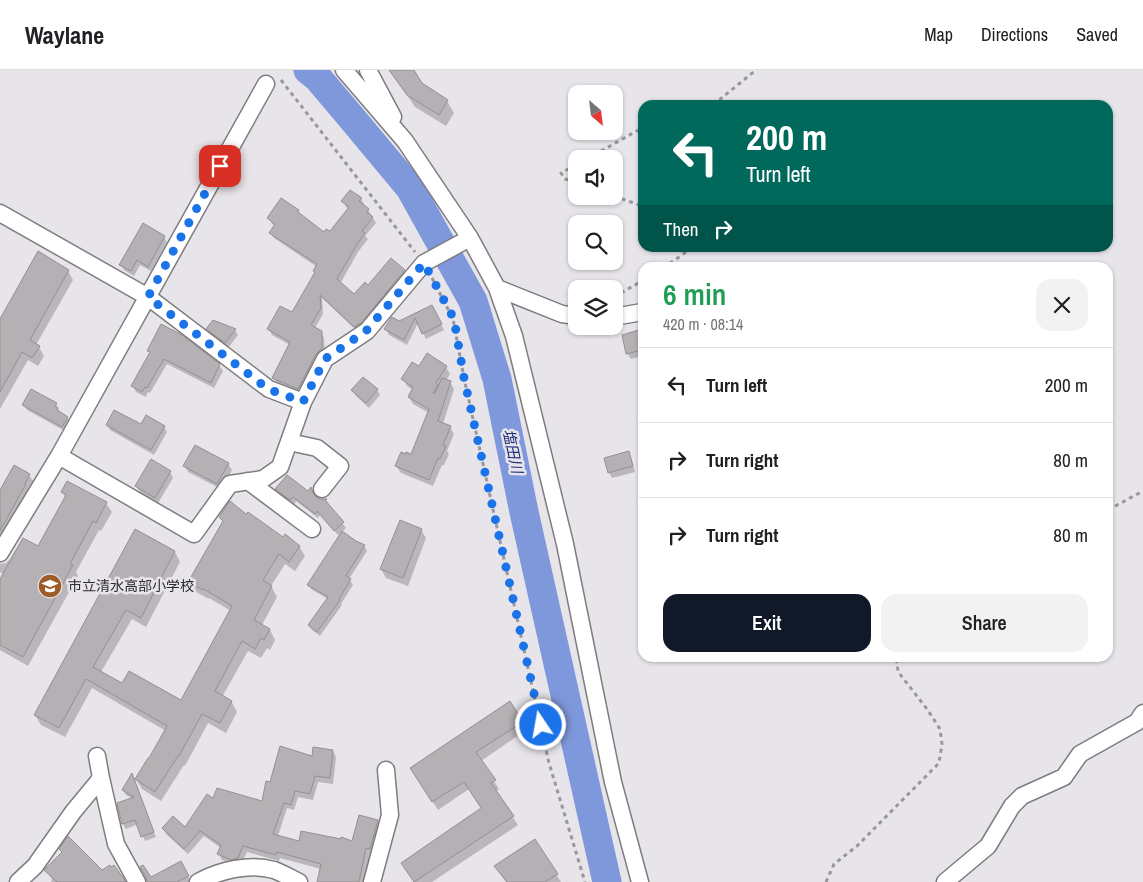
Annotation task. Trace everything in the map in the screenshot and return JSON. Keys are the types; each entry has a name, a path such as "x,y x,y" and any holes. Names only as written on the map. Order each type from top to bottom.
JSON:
{"street":[{"path":"344,70 405,141"},
{"path":"368,70 405,141 497,288 514,336 565,544 613,782 640,882"},
{"path":"0,553 59,456 272,80"},
{"path":"0,213 148,297 268,389 303,402"},
{"path":"59,456 194,534 230,484 263,479 280,467 303,402 325,359 366,331 424,263 466,240"},
{"path":"497,288 568,315"},
{"path":"623,315 638,313"},
{"path":"289,442 317,448 340,466 322,489"},
{"path":"248,481 312,529"},
{"path":"945,882 988,846 1012,806 1022,796 1064,777 1080,754 1137,722 1143,713"},
{"path":"97,756 116,844 137,882"},
{"path":"372,882 390,815 386,770"},
{"path":"18,882 35,866 73,812 101,778"},
{"path":"198,882 224,872 250,867 273,870 299,882"}],"path":[{"path":"718,100 756,70"},
{"path":"272,80 424,263 454,319 464,378 549,764 585,882"},
{"path":"603,150 638,130"},
{"path":"568,169 561,173 568,179"},
{"path":"623,199 638,205"},
{"path":"672,262 686,252"},
{"path":"623,292 638,283"},
{"path":"1113,507 1143,491"},
{"path":"826,882 834,864 857,846 939,764 942,744 940,729 899,673 896,662"}],"building":[{"path":"389,70 414,70 422,83 448,100 439,115 407,95"},
{"path":"350,190 362,198 359,201 369,209 367,212 373,217 362,231 365,233 337,279 354,294 365,282 368,285 391,258 405,270 361,323 354,327 320,295 321,308 311,325 322,331 322,348 316,354 298,389 272,378 290,342 267,329 280,306 292,312 315,272 313,271 317,264 269,233 275,224 267,218 281,198 299,210 298,212 324,232 326,229 330,231 349,207 341,201"},
{"path":"143,223 165,236 148,267 137,260 131,271 119,265"},
{"path":"38,251 69,270 30,340 40,346 32,358 22,352 0,392 0,319"},
{"path":"432,305 442,324 422,334 415,318 404,340 384,329 392,317 399,321"},
{"path":"213,320 236,329 225,343 206,329"},
{"path":"161,324 182,335 220,364 211,383 164,359 147,388 145,387 142,392 131,386 150,352 147,351"},
{"path":"638,330 638,351 626,354 622,335"},
{"path":"427,353 447,366 436,383 438,385 433,393 435,393 442,378 451,381 438,421 451,426 443,445 446,446 440,459 438,458 429,480 395,466 401,452 411,454 429,409 408,397 413,387 401,379 412,362 419,366"},
{"path":"363,377 378,389 366,403 351,390"},
{"path":"31,389 57,403 55,406 58,408 57,410 68,417 62,427 22,405"},
{"path":"114,410 141,424 146,415 165,426 151,450 106,425"},
{"path":"195,445 229,463 217,484 183,466"},
{"path":"629,451 633,466 608,473 604,458"},
{"path":"151,459 171,471 155,498 135,486"},
{"path":"14,465 30,474 0,531 0,490"},
{"path":"287,475 308,491 311,487 316,497 327,499 325,500 344,522 334,531 317,511 315,514 293,497 290,500 275,489"},
{"path":"67,481 107,502 96,523 93,521 70,564 73,565 23,657 0,645 0,579 23,538 38,546 66,495 61,492"},
{"path":"230,501 246,514 248,512 283,537 285,534 300,546 289,562 279,554 263,580 272,586 254,620 270,629 264,640 261,638 255,649 242,641 215,691 232,701 220,723 202,714 179,756 155,792 135,779 167,726 86,679 59,728 34,715 135,529 175,551 141,618 126,610 93,667 122,683 129,671 181,700 232,606 204,589 188,582 223,521 219,517"},
{"path":"400,520 422,529 403,578 380,569"},
{"path":"342,531 365,545 346,576 351,579 340,600 317,632 308,625 328,597 307,585"},
{"path":"510,701 523,722 476,752 496,780 491,783 514,816 414,882 401,863 481,808 464,782 432,802 410,768"},
{"path":"280,746 312,756 313,747 333,750 330,778 315,776 310,794 295,791 291,805 284,803 273,834 299,841 301,831 341,839 341,837 352,841 359,815 378,820 370,849 366,848 359,882 317,882 321,864 277,852 276,855 243,846 238,858 231,860 217,854 221,845 200,831 184,849 162,828 173,816 185,827 207,794 213,798 217,788 262,801 266,781 270,782"},
{"path":"132,773 154,832 141,837 135,820 122,824 117,803 134,797 122,790"},
{"path":"68,836 102,870 110,865 111,867 114,865 126,882 57,882 44,870 62,852 59,849"},
{"path":"535,839 558,874 545,882 507,882 494,866"},
{"path":"181,861 189,876 177,882 147,882 140,867 143,865 151,877"}],"waterway":[{"name":"塩田川","path":"308,70 317,77 410,188 473,301 497,379 524,512 607,882"}],"place":[{"name":"市立清水高部小学校","path":"50,586"}],"route":[{"path":"220,166 148,297 268,389 303,402 325,359 366,331 424,263 454,319 464,378 541,725"}]}
